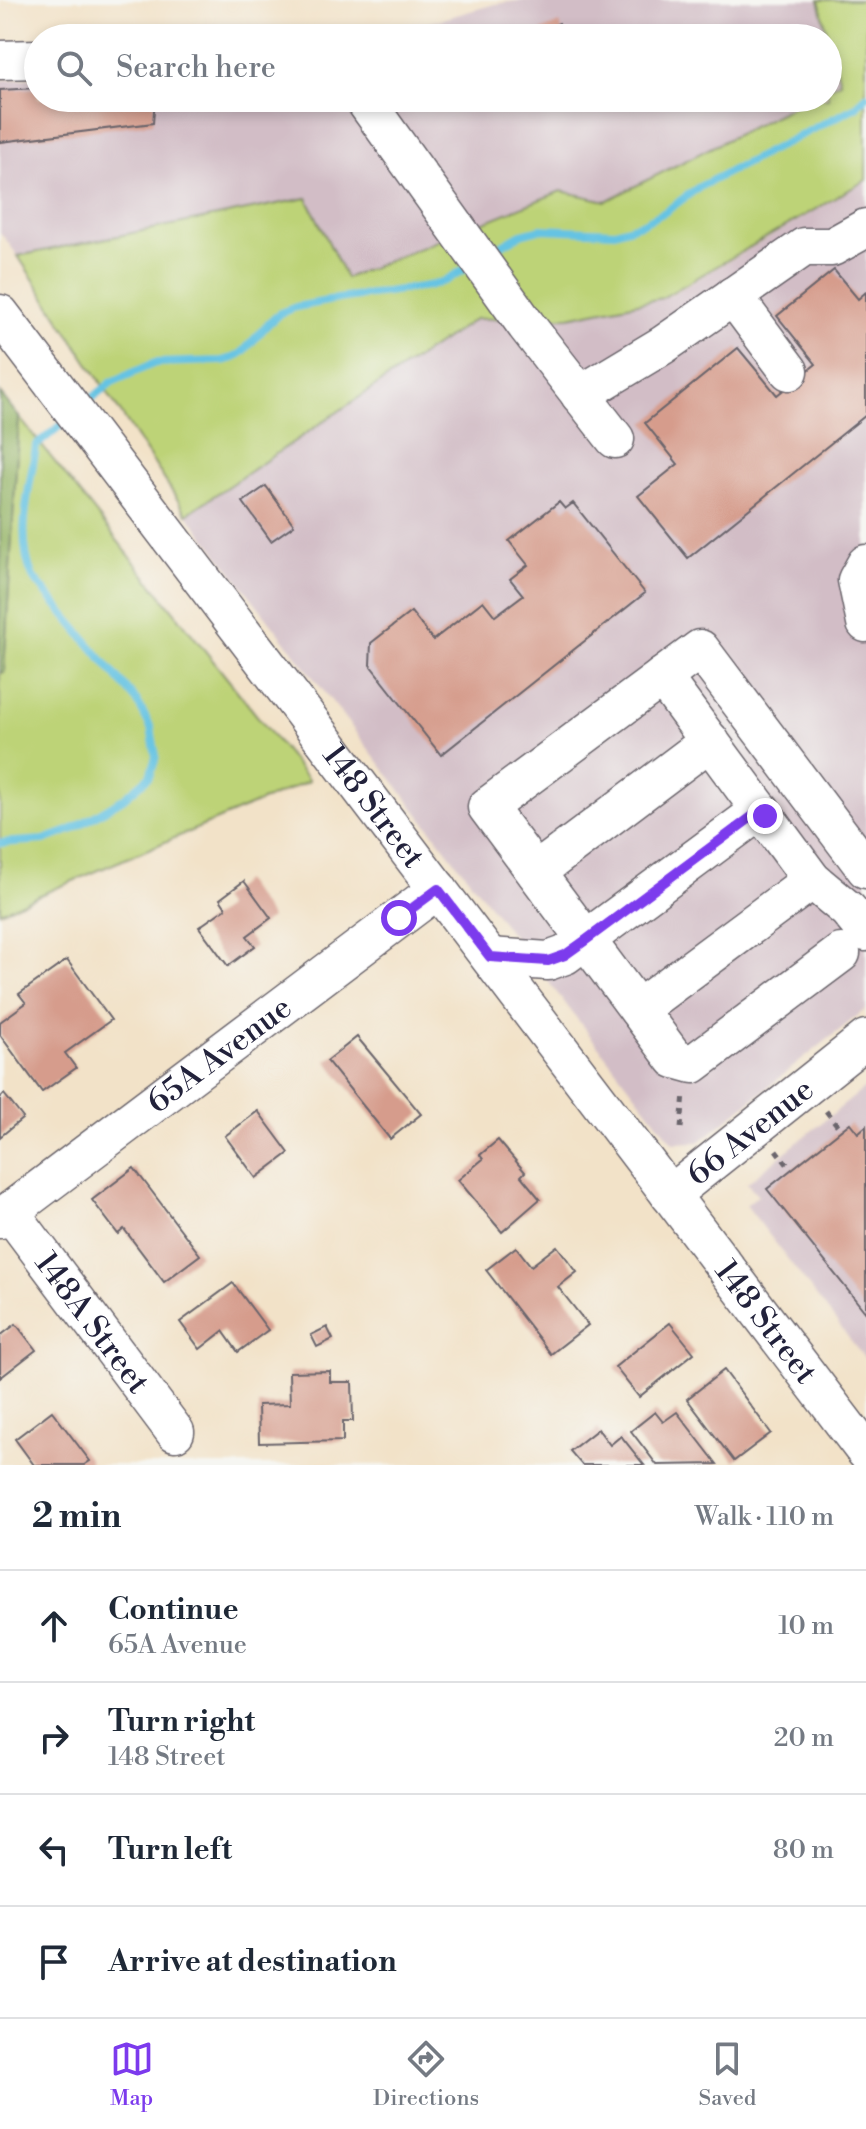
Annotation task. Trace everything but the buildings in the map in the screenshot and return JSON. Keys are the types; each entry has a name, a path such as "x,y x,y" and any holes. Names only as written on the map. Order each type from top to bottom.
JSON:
{"street":[{"path":"0,60 24,59"},
{"path":"373,112 526,325 615,439"},
{"path":"580,395 663,345 804,247 832,247 866,228"},
{"path":"733,296 789,371"},
{"name":"148 Street","path":"0,314 866,1452"},
{"path":"866,564 857,580 866,623"},
{"path":"662,677 812,880 848,910 853,943 693,1064 675,1059 487,807 662,677 700,649 866,869"},
{"path":"536,872 710,741"},
{"path":"490,957 548,961 565,955 763,813 805,787"},
{"path":"638,1009 812,880"},
{"name":"65A Avenue","path":"5,1216 438,889"},
{"name":"66 Avenue","path":"670,1195 866,1039"},
{"name":"148A Street","path":"5,1216 175,1432"}],"path":[{"path":"826,1111 841,1130"},
{"path":"776,1150 791,1169"}],"shaded area":[{"path":"524,0 819,0 825,24 425,24 495,4"},
{"path":"24,79 24,112 781,112 606,201 561,191 345,278 307,198 18,256 0,232 0,80"},
{"path":"866,181 866,1009 699,1142 673,1143 187,514 475,319 569,317 669,296"},
{"path":"866,1087 866,1360 746,1205 758,1195 747,1183"}],"green space":[{"path":"819,0 866,0 866,180 662,298 569,317 475,319 187,514 18,256 307,198 346,278 561,191 606,201 781,112 842,112 842,24 825,24"},
{"path":"0,393 19,417 4,672 0,673"},
{"path":"19,417 309,781 0,912 0,673 4,671"}],"waterway":[{"path":"485,255 521,234 540,229 615,232 641,224 665,212 699,187 856,107 866,96"},
{"path":"84,405 112,382 155,363 234,358 280,313 296,307 428,286 445,281 471,265"},
{"path":"0,843 44,840 71,830 123,799 150,776 156,757 151,728 137,701 33,577 28,562 24,529 36,446 68,419"}],"route":[{"path":"399,918 438,889 490,957 548,961 565,955 761,810 765,816"}]}
